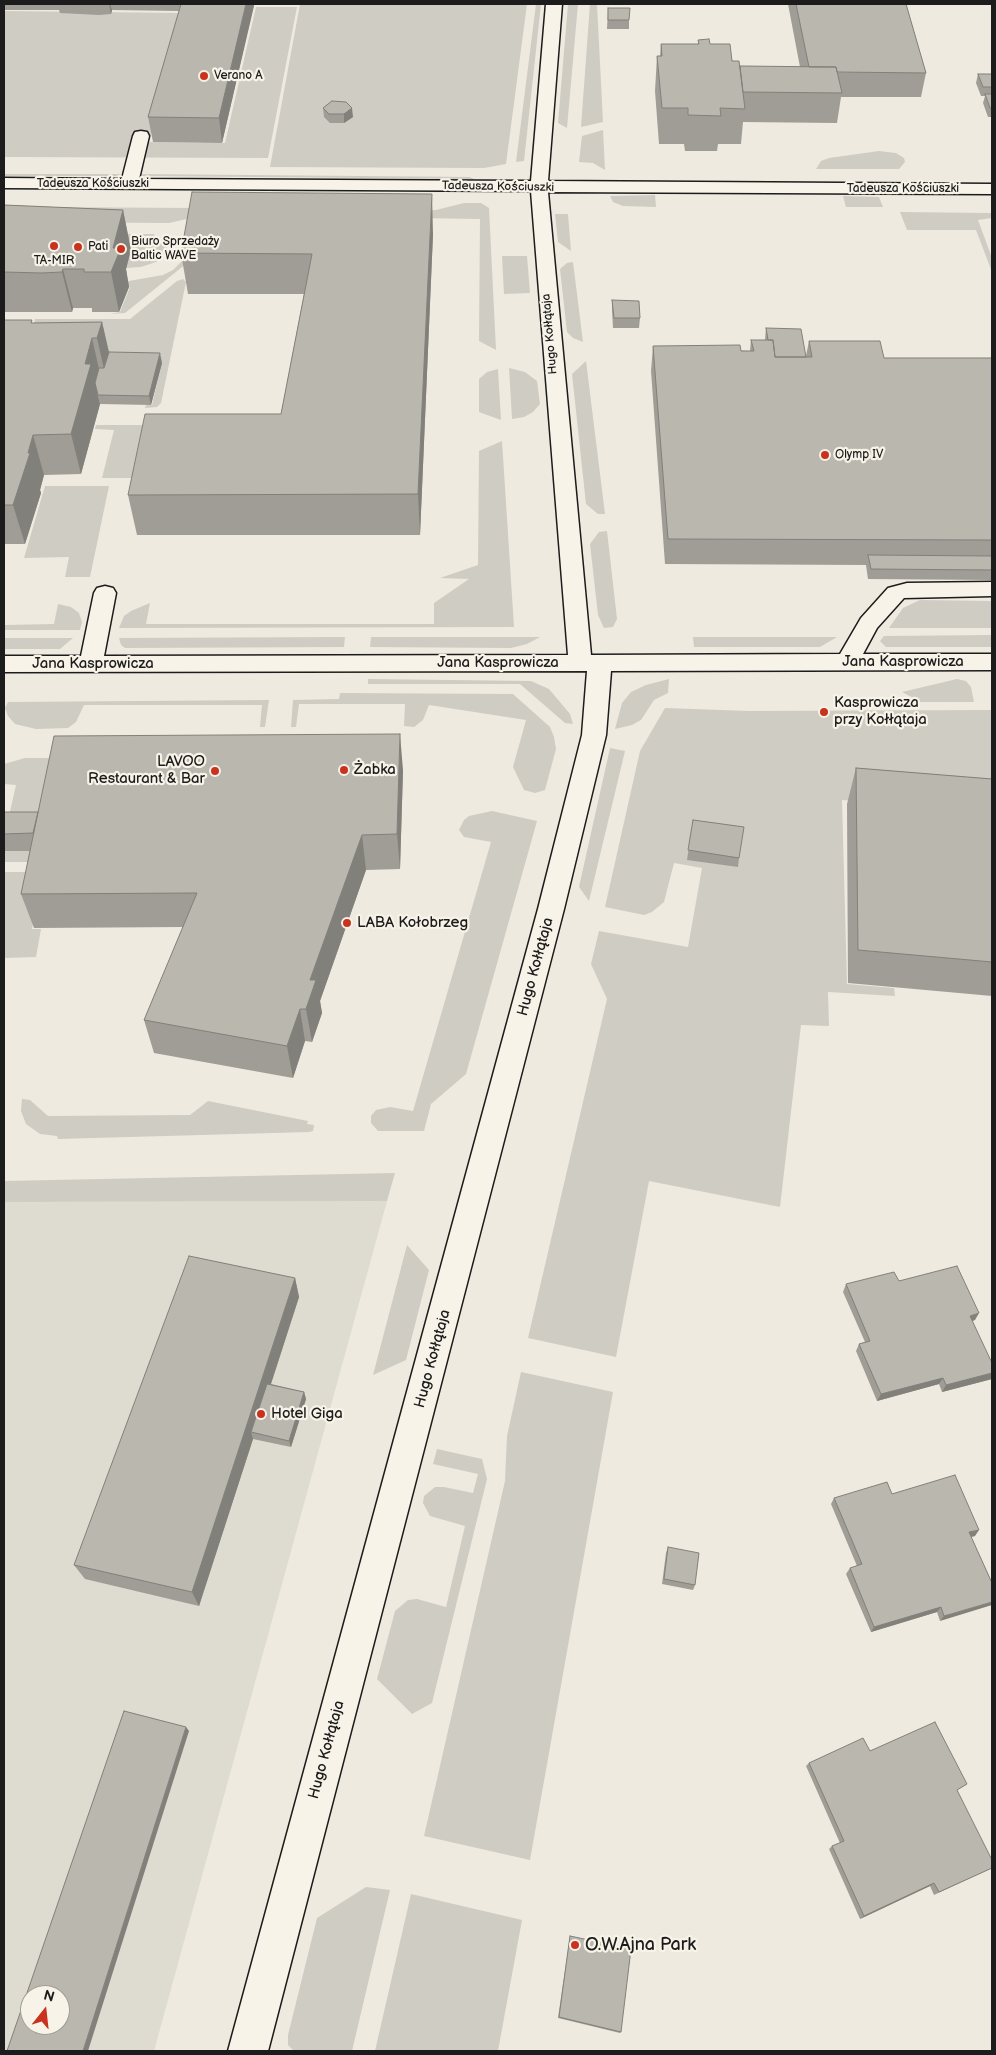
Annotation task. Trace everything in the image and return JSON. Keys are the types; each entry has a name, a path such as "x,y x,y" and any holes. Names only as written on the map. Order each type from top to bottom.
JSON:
{"street":[{"name":"Hugo Kołłątaja","path":"248,2051 304,1834 431,1366 551,909 592,742 599,698 589,663 540,220 539,187 554,4"},
{"path":"129,184 141,136"},
{"name":"Tadeusza Kościuszki","path":"4,183 129,184 217,192 539,187 992,189"},
{"path":"848,662 854,647 869,623 896,593 907,590 992,590"},
{"path":"91,664 105,593"},
{"name":"Jana Kasprowicza","path":"4,664 992,662"}],"shaded area":[{"path":"300,4 527,4 506,164 484,168 270,167"},
{"path":"536,4 541,4 524,161 516,162"},
{"path":"568,4 578,4 567,128 558,123"},
{"path":"590,4 597,4 603,122 581,127"},
{"path":"256,7 297,7 268,158 4,157 4,11 182,13 149,142 225,143"},
{"path":"603,130 605,170 593,163 579,162 582,136"},
{"path":"879,151 896,153 904,158 905,162 899,169 816,169 821,161 829,158"},
{"path":"4,174 121,174 116,176 4,176"},
{"path":"137,174 470,177 474,179 140,176"},
{"path":"655,195 656,207 623,206 613,202 610,196"},
{"path":"843,196 879,197 883,207 846,207"},
{"path":"464,203 481,203 489,208 496,350 479,341 480,219 226,215 229,209 436,210"},
{"path":"27,207 198,208 191,218 169,223 22,222"},
{"path":"900,212 991,213 992,218 978,220 992,258 992,272 976,230 907,230"},
{"path":"555,214 568,214 571,251 558,242"},
{"path":"116,234 154,234 155,243 169,242 164,254 156,262 141,267 126,268 134,241 114,240"},
{"path":"502,256 527,256 530,293 504,294"},
{"path":"185,258 187,263 125,313 110,314 120,312 130,287 122,287 123,282 163,275 173,270"},
{"path":"573,262 583,342 573,338 567,332 560,269 567,263"},
{"path":"183,279 186,282 161,403 157,407 145,408 146,405 152,405 162,362 70,361 33,328 35,319 130,319 177,281"},
{"path":"586,361 605,514 598,514 586,504 572,374"},
{"path":"509,368 525,372 537,381 540,404 533,412 524,417 512,419"},
{"path":"498,369 501,420 479,412 479,379 487,372"},
{"path":"96,425 155,425 144,478 102,478 114,430 95,429"},
{"path":"502,441 514,627 119,628 124,616 150,603 146,624 434,624 434,603 469,579 440,578 478,565 479,451"},
{"path":"45,486 109,486 90,577 65,577 69,557 24,558"},
{"path":"607,531 617,619 613,627 604,628 598,615 590,544 599,532"},
{"path":"920,600 992,601 992,628 889,628 903,608"},
{"path":"58,604 71,607 79,613 82,622 80,630 4,630 4,625 54,624"},
{"path":"992,635 992,647 886,647 880,641 884,636"},
{"path":"345,637 344,647 125,648 121,645 119,638"},
{"path":"371,637 540,637 527,644 511,648 370,647"},
{"path":"693,637 837,637 820,647 694,647"},
{"path":"4,638 73,638 60,649 4,649"},
{"path":"368,679 531,681 549,689 570,714 573,724 565,723 520,684 368,684"},
{"path":"669,679 668,693 654,700 641,720 632,725 615,729 622,703 631,692 646,685"},
{"path":"957,679 966,681 971,687 974,702 921,702 902,692"},
{"path":"340,693 513,694 550,727 554,737 556,749 545,790 535,793 524,790 513,767 526,720 429,705 423,720 414,727 404,726 405,704 299,704 296,727 291,727 293,700 339,699"},
{"path":"269,700 265,727 260,727 262,705 84,705 76,722 68,728 36,729 15,724 8,716 5,708 8,702"},
{"path":"665,708 749,711 992,710 992,811 842,800 847,984 894,988 895,996 828,992 829,1026 801,1025 780,1207 649,1181 616,1357 528,1338 607,999 591,964 599,931 688,947 702,868 674,863 664,902 652,912 644,915 605,907 640,751"},
{"path":"610,748 625,751 589,901 579,887"},
{"path":"25,758 54,758 32,862 4,862 4,838 16,785 4,784 4,764"},
{"path":"492,811 537,821 466,1074 431,1104 424,1131 378,1131 371,1123 371,1116 376,1110 390,1107 413,1111 491,842 464,837 459,830 464,820 469,816"},
{"path":"4,872 30,872 40,882 32,929 41,929 36,957 4,958"},
{"path":"22,1099 30,1100 48,1116 190,1115 208,1101 308,1121 307,1124 314,1125 313,1131 309,1132 58,1139 57,1136 40,1134 26,1124 21,1111"},
{"path":"395,1173 387,1201 4,1202 4,1181"},
{"path":"387,1201 154,2051 4,2051 4,1202"},
{"path":"407,1245 429,1270 406,1360 373,1375"},
{"path":"521,1372 613,1392 530,1860 424,1836 505,1481 507,1436"},
{"path":"437,1449 482,1459 487,1479 432,1703 412,1714 377,1679 395,1611 408,1600 417,1599 446,1607 465,1526 430,1516 423,1503 424,1496 435,1487 473,1493 478,1474 433,1464"},
{"path":"366,1887 390,1890 352,2051 294,2051 288,2045 288,2035 317,1918"},
{"path":"411,1894 522,1920 498,2051 375,2051"}],"building":[{"name":"Verano A","path":"181,4 246,4 219,118 148,117"},
{"path":"796,4 906,4 926,73 837,72 836,67 809,67"},
{"path":"608,8 630,8 629,20 608,20"},
{"path":"709,39 710,44 730,44 732,61 739,61 745,109 720,108 721,116 688,115 688,108 662,108 657,56 662,56 661,44 699,44 698,40"},
{"path":"740,66 836,67 842,93 743,92"},
{"path":"978,74 992,74 992,87 983,87"},
{"path":"985,94 992,94 992,108 990,108"},
{"path":"332,101 346,102 352,108 344,114 329,114 323,108"},
{"path":"192,192 432,194 418,494 128,495 145,414 281,414 312,254 181,253"},
{"path":"4,205 123,210 113,248 121,248 111,272 84,272 84,269 63,269 62,272 4,272"},
{"path":"612,300 639,301 640,318 614,318"},
{"path":"4,320 32,320 31,323 102,322 97,338 92,338 85,364 91,364 71,434 33,435 28,453 30,453 13,505 4,505"},
{"path":"766,328 801,329 806,357 775,357 773,340 768,340"},
{"name":"Olymp IV","path":"751,340 773,340 775,357 812,357 809,341 880,341 884,358 992,358 992,540 668,539 653,346 740,345 741,351 754,351"},
{"path":"109,352 160,353 149,396 98,395 95,383 99,368 104,368"},
{"path":"868,555 992,556 992,570 871,569"},
{"path":"400,734 397,834 362,835 310,980 316,980 306,1009 300,1009 287,1046 144,1020 197,893 21,894 54,736"},
{"path":"856,768 992,779 992,962 858,950"},
{"path":"4,812 38,812 33,833 4,834"},
{"path":"693,820 744,827 739,858 688,850"},
{"path":"189,1256 295,1278 192,1592 74,1565"},
{"path":"957,1266 979,1313 970,1316 992,1363 992,1373 946,1385 943,1378 881,1394 859,1344 870,1341 846,1284 894,1272 899,1281"},
{"path":"267,1384 304,1392 289,1441 251,1432"},
{"path":"955,1475 979,1530 969,1532 992,1583 992,1602 944,1616 941,1607 874,1627 850,1568 862,1564 834,1498 887,1482 892,1494"},
{"path":"668,1547 699,1553 695,1585 664,1579"},
{"path":"124,1711 186,1727 83,2051 7,2051 20,2013 20,2035 70,2035 70,1985 30,1985"},
{"path":"935,1722 967,1784 957,1790 992,1860 992,1868 939,1892 934,1883 864,1916 832,1846 844,1841 809,1763 863,1738 870,1751"},
{"path":"570,1936 631,1949 621,2032 559,2017"}],"place":[{"name":"Verano A","path":"204,76"},
{"name":"TA-MIR","path":"54,246"},
{"name":"Pati","path":"78,247"},
{"name":"Biuro Sprzedaży Baltic WAVE","path":"121,249"},
{"name":"Olymp IV","path":"825,455"},
{"name":"Kasprowicza przy Kołłątaja","path":"824,712"},
{"name":"Żabka","path":"344,770"},
{"name":"LAVOO Restaurant & Bar","path":"215,771"},
{"name":"LABA Kołobrzeg","path":"347,923"},
{"name":"Hotel Giga","path":"261,1414"},
{"name":"O.W.Ajna Park","path":"575,1945"}]}
